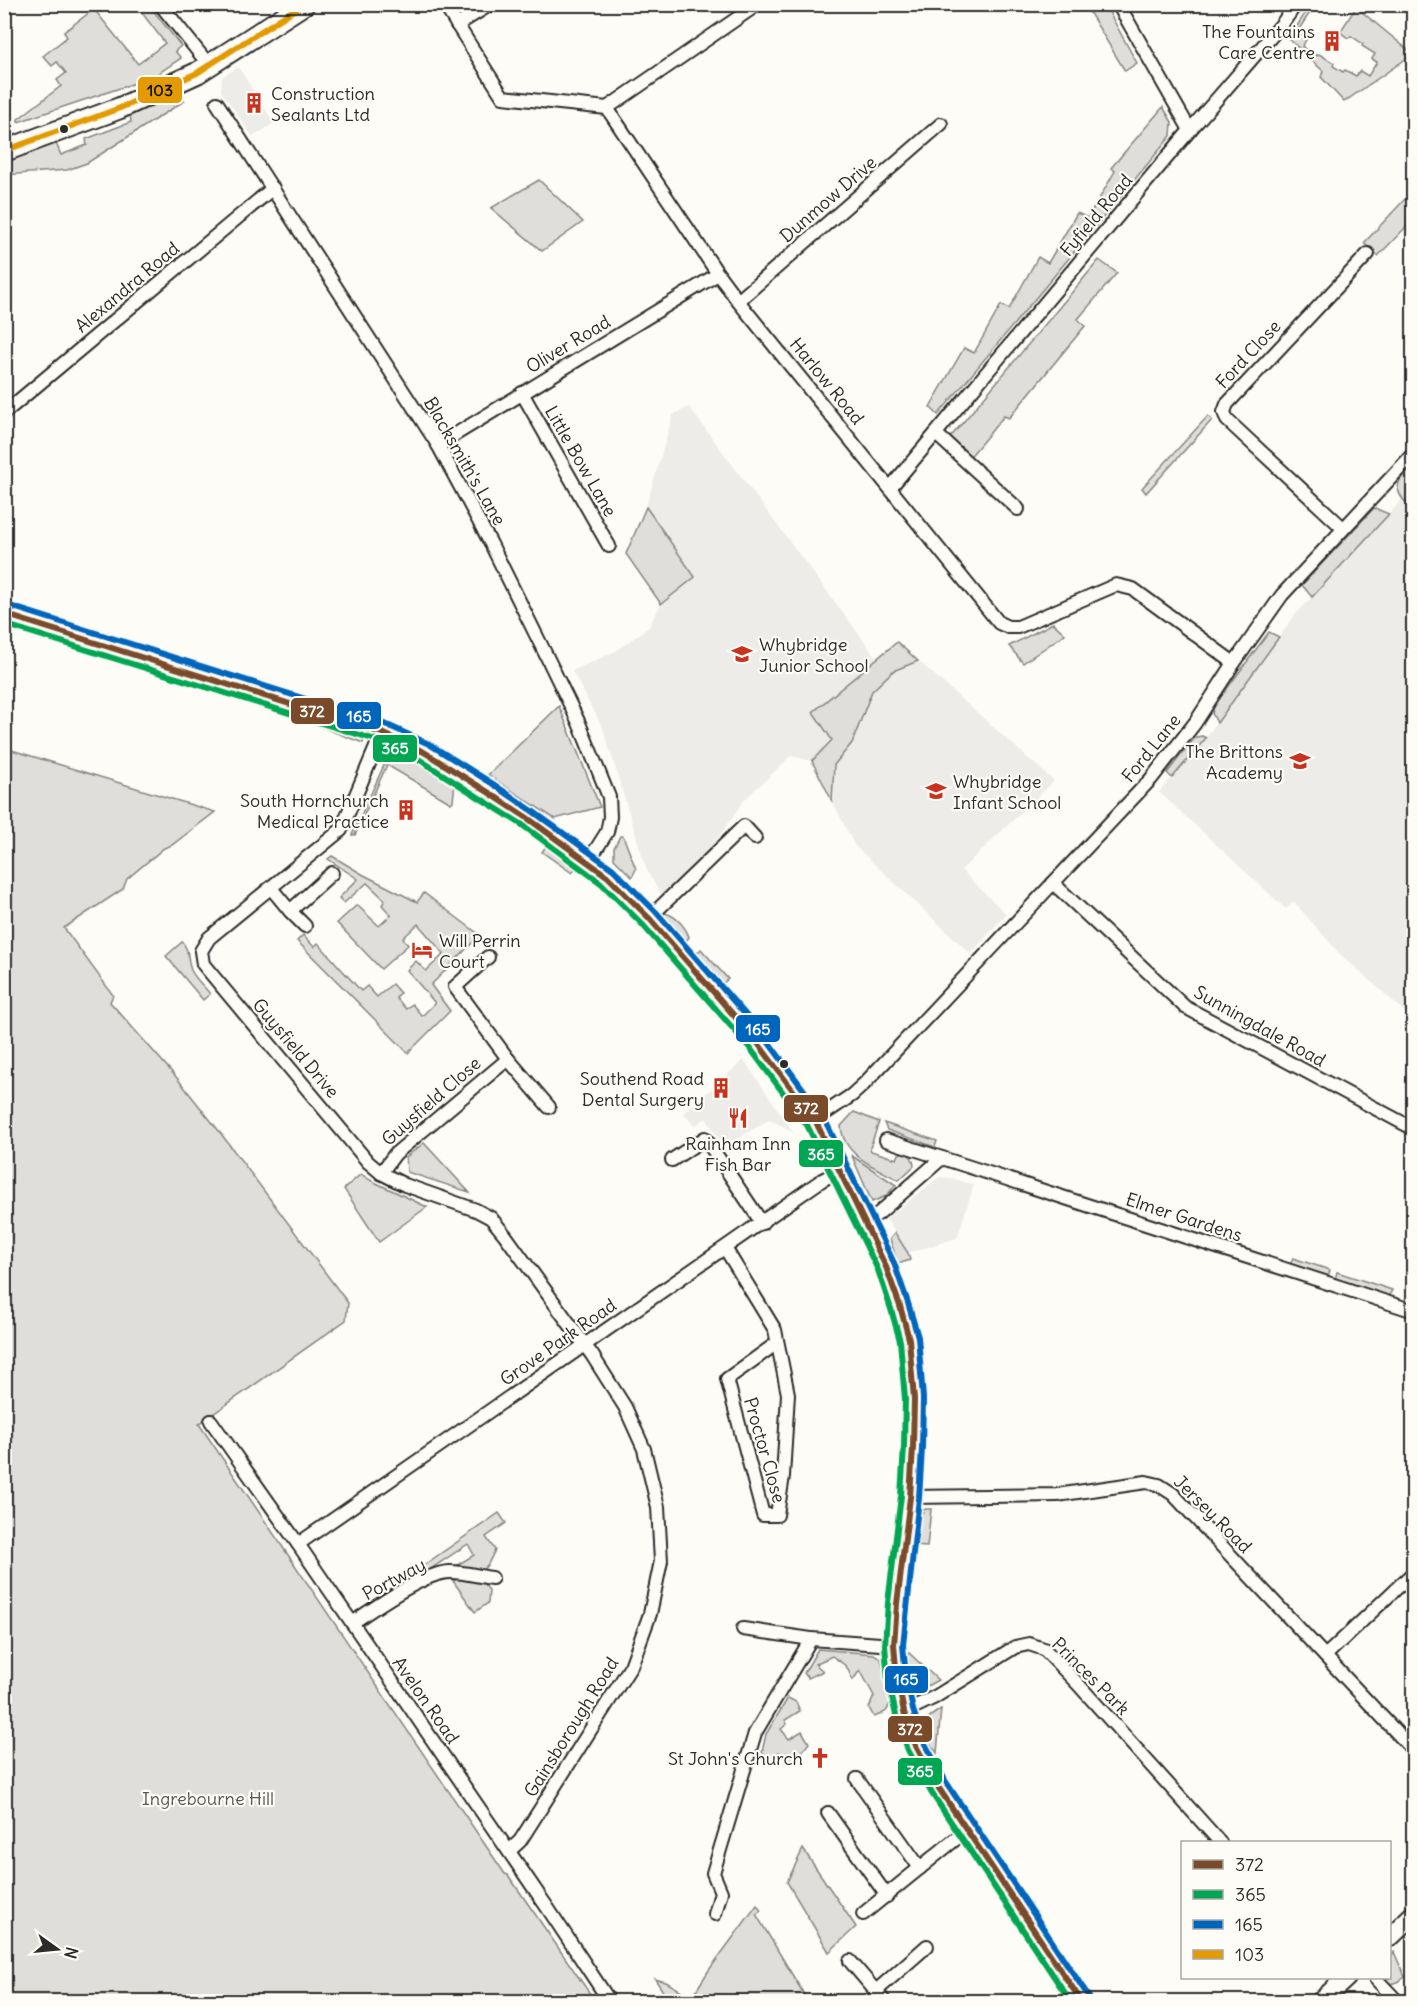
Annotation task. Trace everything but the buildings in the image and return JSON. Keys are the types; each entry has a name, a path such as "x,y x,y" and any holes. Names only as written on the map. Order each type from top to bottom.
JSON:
{"main road":[{"path":"4,151 130,104 197,73 304,4"}],"street":[{"path":"160,4 209,65"},
{"path":"444,4 504,97 607,108 758,4"},
{"path":"457,25 490,4"},
{"path":"1118,4 1190,130"},
{"name":"Fyfield Road","path":"890,488 1190,130 1282,24 1296,4"},
{"name":"Blacksmith's Lane","path":"217,103 438,445 512,585 579,723 609,797 610,818 607,832 588,862"},
{"name":"Harlow Road","path":"607,108 738,301 999,623 1008,627 1018,627 1116,585 1133,589 1234,663"},
{"name":"Dunmow Drive","path":"738,301 941,124"},
{"name":"Alexandra Road","path":"4,412 273,188"},
{"name":"Ford Close","path":"1343,528 1227,420 1224,412 1227,404 1368,254"},
{"name":"Oliver Road","path":"438,445 718,274"},
{"name":"Little Bow Lane","path":"522,393 609,546"},
{"path":"936,434 1018,509"},
{"name":"Ford Lane","path":"815,1120 852,1095 864,1083 1151,779 1195,723 1282,595 1413,453"},
{"path":"4,614 382,733 405,742 434,758 526,817 607,876 649,918 757,1042 815,1120 886,1266 909,1339 914,1399 910,1497 894,1645 897,1678 904,1712 916,1746 938,1787 1082,2001"},
{"name":"Guysfield Drive","path":"382,733 341,830 209,938 201,951 203,964 368,1162 381,1173 405,1185 476,1210 491,1218 585,1345"},
{"path":"649,918 744,826 755,838"},
{"path":"290,911 332,873"},
{"name":"Sunningdale Road","path":"1053,883 1185,1007 1413,1129"},
{"path":"271,888 305,926"},
{"name":"Guysfield Close","path":"488,957 454,987 508,1059 549,1107"},
{"name":"Guysfield Close","path":"381,1173 395,1154 508,1059"},
{"path":"672,1160 705,1138 762,1223"},
{"name":"Elmer Gardens","path":"886,1140 1412,1306"},
{"path":"864,1220 878,1214 942,1158"},
{"name":"Grove Park Road","path":"298,1544 822,1180 840,1171"},
{"name":"Proctor Close","path":"725,1248 775,1330 788,1394 783,1476 777,1515 763,1515 727,1379 777,1343"},
{"name":"Gainsborough Road","path":"509,1851 520,1841 631,1666 650,1614 661,1561 658,1507 644,1449 625,1407 585,1345"},
{"name":"Avelon Road","path":"210,1420 298,1544 610,2001"},
{"name":"Jersey Road","path":"910,1497 1057,1495 1146,1482 1159,1485 1173,1494 1413,1751"},
{"name":"Portway","path":"352,1623 396,1594 448,1572 492,1578"},
{"path":"1325,1656 1413,1572"},
{"path":"743,1629 811,1639 894,1645"},
{"path":"715,1914 721,1892 713,1873 755,1733 811,1639"},
{"name":"Princes Park","path":"904,1712 935,1697 1015,1647 1029,1644 1044,1649 1219,1841"},
{"path":"857,1779 920,1868"},
{"path":"828,1813 887,1896"},
{"path":"863,1914 968,1829"},
{"path":"1391,1935 1413,1914"},
{"path":"876,1991 927,1946"},
{"path":"850,1961 885,2001"},
{"path":"1320,2001 1344,1979"},
{"path":"1377,1979 1398,2001"}],"shaded area":[{"path":"238,67 274,123 253,137 221,91 222,77"},
{"name":"Whybridge Junior School","path":"689,407 876,657 897,642 1054,781 961,870 1006,914 971,954 855,846 812,761 791,756 745,799 713,845 662,896 647,871 603,728 572,671 616,651 649,627 661,604 695,577 646,507 673,415"},
{"name":"The Brittons Academy","path":"1413,488 1413,1019 1340,954 1294,902 1286,909 1159,792 1202,743 1295,615"},
{"path":"744,1060 794,1133 770,1119 724,1147 706,1118 694,1126 684,1113"},
{"path":"939,1177 974,1185 957,1238 908,1253 886,1219"}],"green space":[{"path":"136,5 149,5 181,46 175,51 181,58 153,77 18,122 18,119 61,86 57,80 66,73 57,62 52,66 43,56 67,37 64,32 94,9 138,64 165,43"},
{"path":"1085,5 1105,5 1137,63 1125,71"},
{"path":"1310,5 1315,5 1297,32 1307,38 1302,47 1334,63 1333,66 1343,72 1345,70 1356,76 1360,71 1368,76 1377,62 1372,59 1375,54 1362,46 1363,44 1340,32 1356,7 1413,54 1344,102 1321,77 1323,71 1289,39"},
{"path":"169,98 184,101 87,163 67,170 5,175 5,160 55,141 61,155 87,145 86,139 131,122 130,115"},
{"path":"1163,107 1172,122 1171,136 938,415 930,407 964,348 974,353 1001,305 1009,309 1038,257 1048,263 1077,213 1088,218 1115,171 1111,168"},
{"path":"539,180 583,222 542,251 491,208"},
{"path":"1405,199 1413,207 1413,223 1407,226 1378,256 1364,243"},
{"path":"1099,260 1117,273 1078,319 1085,326 1009,418 1004,416 969,458 949,439"},
{"path":"1208,416 1212,420 1146,493 1142,488"},
{"path":"1413,464 1413,510 1401,497 1398,487 1402,477"},
{"path":"646,507 695,577 661,604 626,554"},
{"path":"1374,508 1389,514 1312,597 1302,585"},
{"path":"1053,623 1065,634 1023,663 1009,646"},
{"path":"1269,632 1279,637 1217,723 1212,713 1214,706"},
{"path":"897,642 918,661 893,671 872,691 852,743 834,765 832,801 812,761 832,740 813,712"},
{"path":"559,706 600,807 555,819 488,775"},
{"path":"305,721 319,721 365,738 363,743"},
{"path":"1202,736 1206,738 1172,778 1167,773 1193,740"},
{"name":"Ingrebourne Hill","path":"5,748 215,812 172,845 164,848 127,879 123,889 64,928 113,995 110,1002 177,1078 219,1131 348,1303 346,1320 199,1424 505,1874 508,1875 595,2001 5,2001"},
{"path":"391,750 410,755 455,782 453,801 451,803 387,765 355,835 352,835"},
{"path":"620,836 623,836 636,869 632,877 614,859 614,848"},
{"path":"548,843 578,864 572,873 542,852"},
{"path":"332,856 417,902 424,893 480,935 431,985 450,1011 408,1053 297,941 303,935 314,947 318,943 361,991 367,986 377,997 392,984 400,993 396,998 406,1009 412,1004 422,1016 435,1003 407,970 416,961 426,971 444,954 418,924 403,938 408,945 381,969 337,923 357,905 379,926 391,915 382,905 385,900 367,883 344,903 339,898 358,879 328,859"},
{"path":"665,913 673,916 683,926 689,937 686,941 683,937 680,939 660,917"},
{"path":"182,942 193,973 210,994 203,1000 166,956"},
{"path":"701,949 728,979 722,984 719,984 694,956"},
{"path":"854,1112 879,1122 871,1151 897,1159 899,1154 904,1152 911,1157 914,1166 899,1180 862,1160 848,1145 841,1126"},
{"path":"884,1123 937,1141 935,1147 887,1130"},
{"path":"424,1143 469,1192 407,1172 406,1157"},
{"path":"852,1156 896,1185 886,1196 872,1202"},
{"path":"361,1174 427,1207 379,1242 344,1189"},
{"path":"895,1233 910,1260 898,1264 890,1239"},
{"path":"1293,1258 1330,1270 1328,1277 1290,1265"},
{"path":"1337,1272 1392,1290 1389,1296 1335,1279"},
{"path":"925,1509 931,1509 927,1547 914,1546 918,1518"},
{"path":"499,1513 506,1523 486,1537 495,1550 483,1570 454,1567 474,1555 468,1544 429,1570 359,1610"},
{"path":"457,1579 483,1583 489,1590 488,1603 475,1612 453,1581"},
{"path":"818,1649 874,1654 881,1659 889,1702 887,1711 874,1717 869,1708 874,1696 860,1670 853,1680 846,1666 832,1656 815,1664 823,1671 808,1678 804,1673"},
{"path":"908,1652 938,1680 918,1691 913,1690 910,1686"},
{"path":"788,1698 796,1702 800,1711 785,1720 787,1724 781,1729 789,1739 802,1731 809,1743 793,1763 779,1752 770,1762 762,1752 766,1734"},
{"path":"941,1709 937,1753 921,1728 926,1720"},
{"path":"803,1849 856,1927 829,1952 787,1882"},
{"path":"757,1905 761,1911 756,1914 808,2001 669,2001 655,1979 666,1982 692,1997"},
{"path":"1394,1952 1405,1977 1389,1984 1384,1979 1391,1979 1391,1956"}],"waterway":[{"path":"548,2002 556,1996"}],"transit line":[{"name":"103","path":"4,151 120,108 197,73 303,4"},
{"name":"165","path":"7,605 385,724 429,744 493,784 613,869 656,912 764,1036 823,1116 894,1263 918,1337 923,1398 922,1448 919,1498 903,1645 906,1677 913,1710 924,1742 946,1782 1089,1997"},
{"name":"372","path":"4,614 382,733 424,752 526,817 607,876 649,918 757,1042 815,1120 886,1267 909,1339 914,1399 913,1447 894,1645 897,1678 904,1712 916,1746 938,1787 1082,2002"},
{"name":"365","path":"4,624 379,741 420,760 521,824 601,883 642,924 750,1048 807,1125 878,1270 900,1341 905,1399 904,1447 885,1645 888,1680 896,1715 908,1750 931,1792 1071,2002"}],"place":[{"name":"The Fountains Care Centre","path":"1332,41"},
{"name":"Construction Sealants Ltd","path":"254,103"},
{"name":"Whybridge Junior School","path":"742,654"},
{"name":"The Brittons Academy","path":"1300,761"},
{"name":"Whybridge Infant School","path":"936,791"},
{"name":"South Hornchurch Medical Practice","path":"406,810"},
{"name":"Will Perrin Court","path":"422,950"},
{"name":"Southend Road Dental Surgery","path":"721,1088"},
{"name":"Rainham Inn Fish Bar","path":"738,1118"},
{"name":"St John's Church","path":"820,1758"}]}
